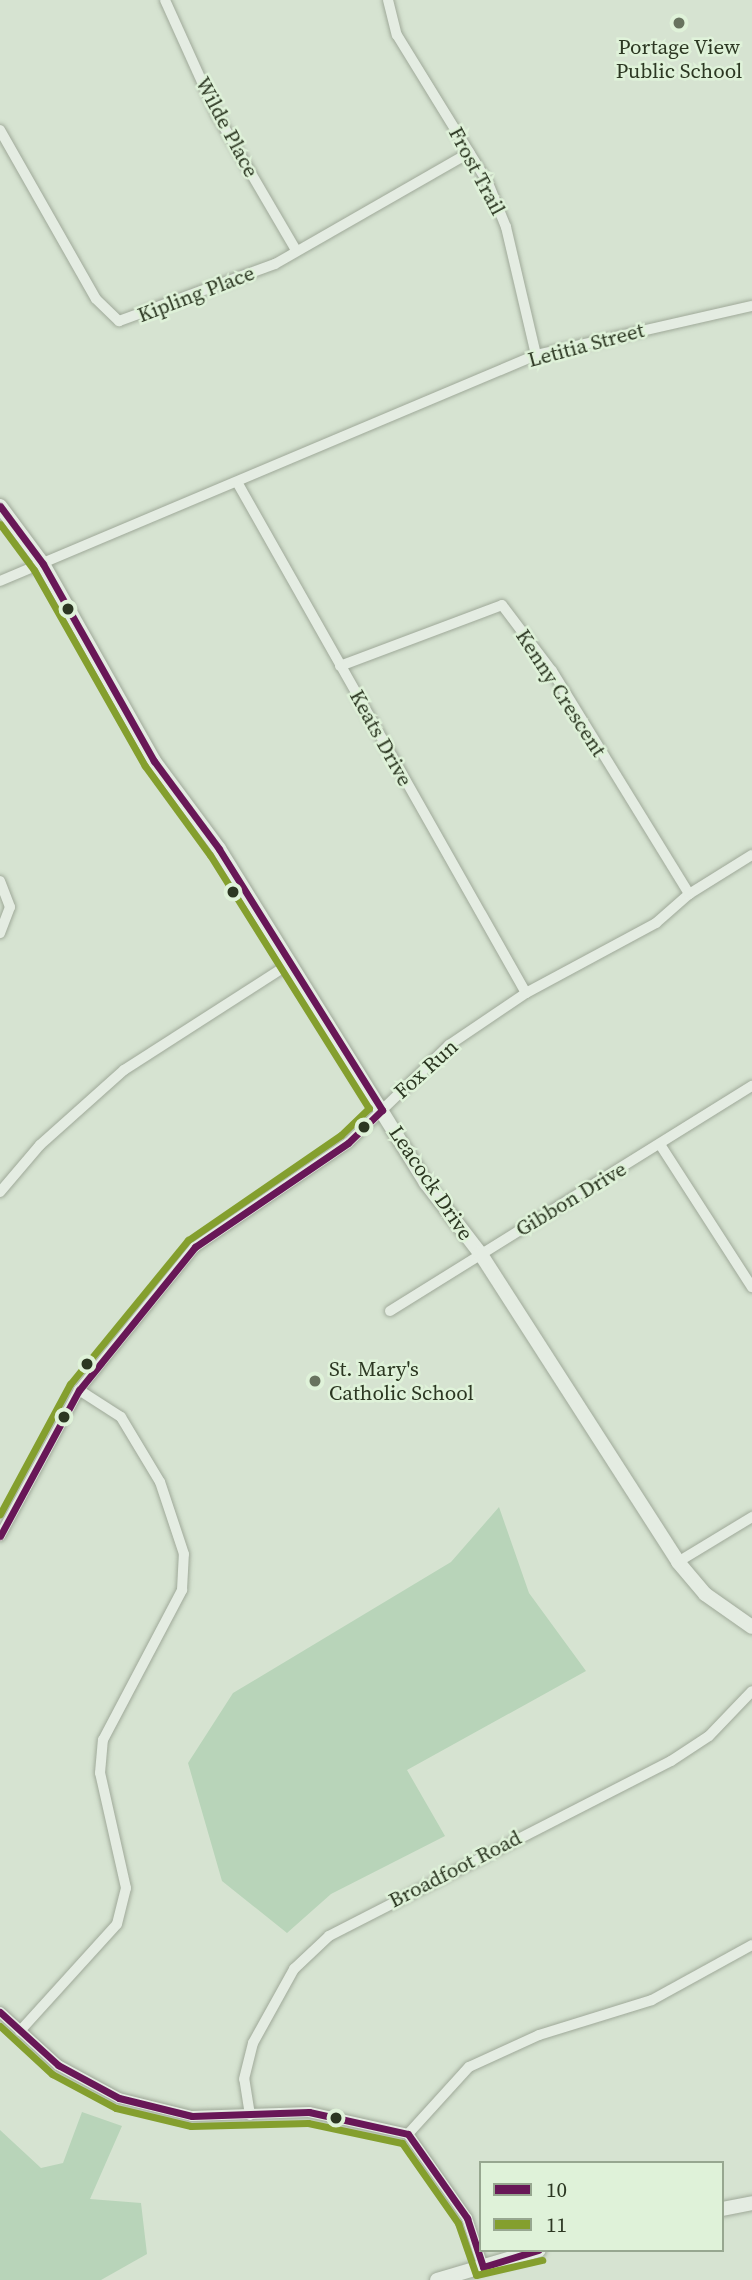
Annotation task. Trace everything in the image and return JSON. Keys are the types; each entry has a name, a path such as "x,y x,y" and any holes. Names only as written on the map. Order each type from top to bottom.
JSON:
{"street":[{"name":"Wilde Place","path":"165,0 217,115 296,250"},
{"name":"Frost Trail","path":"388,0 397,35 469,153 506,227 536,355"},
{"name":"Kipling Place","path":"0,130 96,299 119,321 199,295 347,227 469,153"},
{"name":"Letitia Street","path":"0,581 536,355 752,306"},
{"name":"Keats Drive","path":"237,482 526,993"},
{"name":"Leacock Drive","path":"0,506 43,564 154,761 219,849 425,1182 480,1253 678,1562 705,1594 752,1627"},
{"name":"Kenny Crescent","path":"340,666 502,605 552,671 689,894"},
{"name":"Fox Run","path":"0,1536 79,1390 195,1247 348,1143 449,1045 526,993 656,923 689,894 752,855"},
{"path":"0,881 10,907 0,933"},
{"path":"2,1185 124,1070 289,964"},
{"name":"Gibbon Drive","path":"390,1311 480,1253 662,1146 752,1086"},
{"path":"662,1146 752,1287"},
{"path":"20,2031 117,1924 126,1888 100,1773 103,1740 182,1590 184,1554 160,1482 121,1417 79,1390"},
{"path":"678,1562 752,1517"},
{"name":"Broadfoot Road","path":"250,2115 244,2079 253,2043 294,1969 329,1936 671,1761 709,1736 752,1691"},
{"path":"408,2134 469,2067 539,2035 652,2000 752,1945"},
{"path":"0,2011 58,2065 119,2098 192,2116 309,2112 408,2134 467,2218 483,2267"},
{"path":"724,2210 752,2203"},
{"path":"437,2280 532,2252"}],"green space":[{"path":"499,1507 529,1593 586,1671 407,1770 445,1836 331,1894 287,1933 222,1881 188,1763 233,1693 451,1562"},
{"path":"82,2112 122,2126 90,2199 141,2203 147,2254 101,2280 0,2280 0,2130 41,2168 63,2163"}],"transit line":[{"name":"10","path":"0,506 43,564 154,761 219,849 382,1110 348,1143 195,1247 79,1390 0,1536"},
{"name":"11","path":"0,524 34,570 145,766 210,855 369,1108 341,1135 188,1240 70,1384 0,1514"},
{"name":"10","path":"0,2012 58,2065 119,2098 192,2116 309,2112 408,2134 467,2218 483,2267 532,2252"},
{"name":"11","path":"0,2026 52,2074 116,2108 191,2126 308,2123 402,2143 458,2223 476,2275 542,2260"}],"place":[{"name":"Portage View Public School","path":"679,23"},
{"name":"St. Mary's Catholic School","path":"315,1381"}]}
